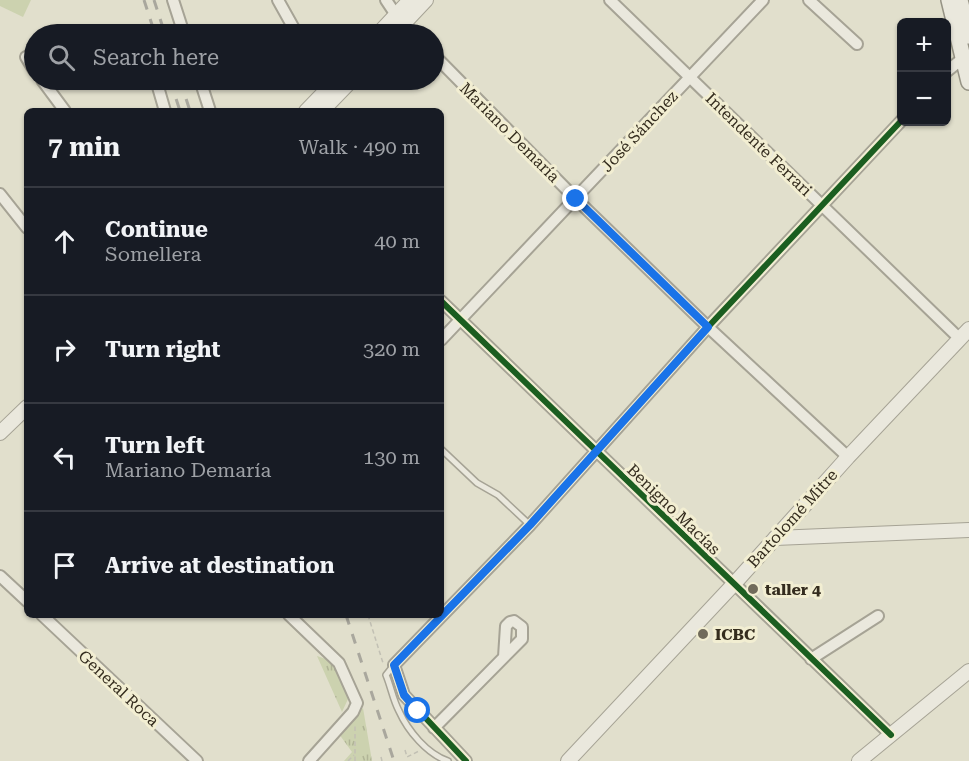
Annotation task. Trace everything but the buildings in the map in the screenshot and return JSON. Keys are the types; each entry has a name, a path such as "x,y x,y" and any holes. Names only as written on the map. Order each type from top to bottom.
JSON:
{"main road":[{"path":"949,0 966,56 969,82"},
{"path":"960,0 969,36"}],"street":[{"path":"173,0 181,24"},
{"path":"278,0 291,24"},
{"path":"386,0 400,24"},
{"path":"403,24 410,0"},
{"path":"405,24 426,0"},
{"name":"Intendente Ferrari","path":"609,0 823,205 964,334"},
{"name":"José Sánchez","path":"444,337 763,0"},
{"path":"809,0 857,44"},
{"path":"951,68 966,56"},
{"name":"Mariano Demaría","path":"444,65 576,199 708,327 848,457"},
{"path":"49,90 63,108"},
{"path":"159,90 164,108"},
{"path":"203,90 209,108"},
{"path":"309,108 327,92"},
{"path":"444,614 530,525 708,327 897,125"},
{"path":"0,194 24,224"},
{"name":"Benigno Macías","path":"444,304 891,735"},
{"name":"Bartolomé Mitre","path":"568,761 964,334"},
{"path":"0,433 24,410"},
{"path":"775,538 969,530"},
{"path":"0,576 24,598"},
{"path":"811,659 878,616"},
{"name":"General Roca","path":"45,618 197,761"},
{"path":"292,618 339,663 357,703 353,712 309,761"},
{"path":"440,618 394,665 404,695 466,761"},
{"path":"434,728 504,657"},
{"path":"859,761 969,671"}],"lane":[{"path":"444,452 477,483 498,495 530,525"},
{"path":"394,665 386,675 398,711 408,727 436,757 449,761 461,761"}],"path":[{"path":"369,618 378,640 386,675"},
{"path":"355,761 356,734"},
{"path":"405,750 407,757 427,747"},
{"path":"348,761 354,754"},
{"path":"381,757 382,761"}],"green space":[{"path":"0,0 31,0 23,17 0,6"},
{"path":"317,656 329,660 341,678 348,699 342,712"},
{"path":"363,708 372,761 344,761 352,752 339,734"}],"railway":[{"path":"144,0 152,24"},
{"path":"154,0 162,24"},
{"path":"173,90 179,108"},
{"path":"183,90 189,108"},
{"path":"347,618 394,761"}],"cycle path":[{"path":"444,614 530,525 708,327 897,125"},
{"path":"444,304 891,735"},
{"path":"440,618 394,665 404,695 466,761"}],"place":[{"name":"taller 4","path":"753,589"},
{"name":"ICBC","path":"703,634"}],"route":[{"path":"418,711 404,695 394,665 530,525 708,327 576,199"}]}
